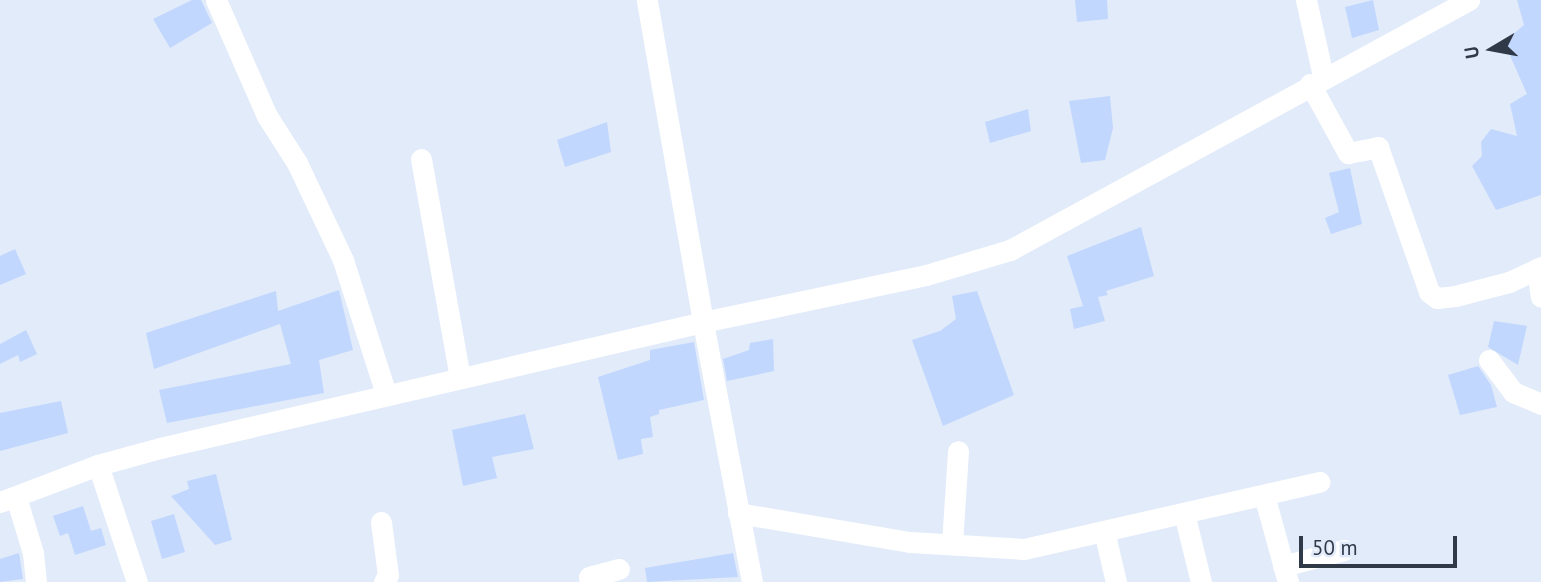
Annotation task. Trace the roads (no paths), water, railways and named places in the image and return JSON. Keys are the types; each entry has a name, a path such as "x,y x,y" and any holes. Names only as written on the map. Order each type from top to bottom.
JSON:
{"street":[{"path":"216,0 267,116 297,163 343,260 386,394"},
{"path":"647,0 752,582"},
{"path":"1307,0 1316,80 1348,153 1378,147 1429,292 1437,298 1455,296 1539,268 1541,297"},
{"path":"36,582 33,553 8,499 98,464 460,377 926,275 1010,250 1316,80 1469,0"},
{"path":"421,159 460,377"},
{"path":"1489,360 1513,392 1541,404"},
{"path":"952,544 958,451"},
{"path":"98,464 137,582"},
{"path":"738,513 952,544 1024,549 1320,482"},
{"path":"1264,495 1285,574 1344,550"},
{"path":"1184,513 1201,582"},
{"path":"381,522 388,575 384,582"},
{"path":"1104,531 1116,582"},
{"path":"583,580 619,569"}]}
